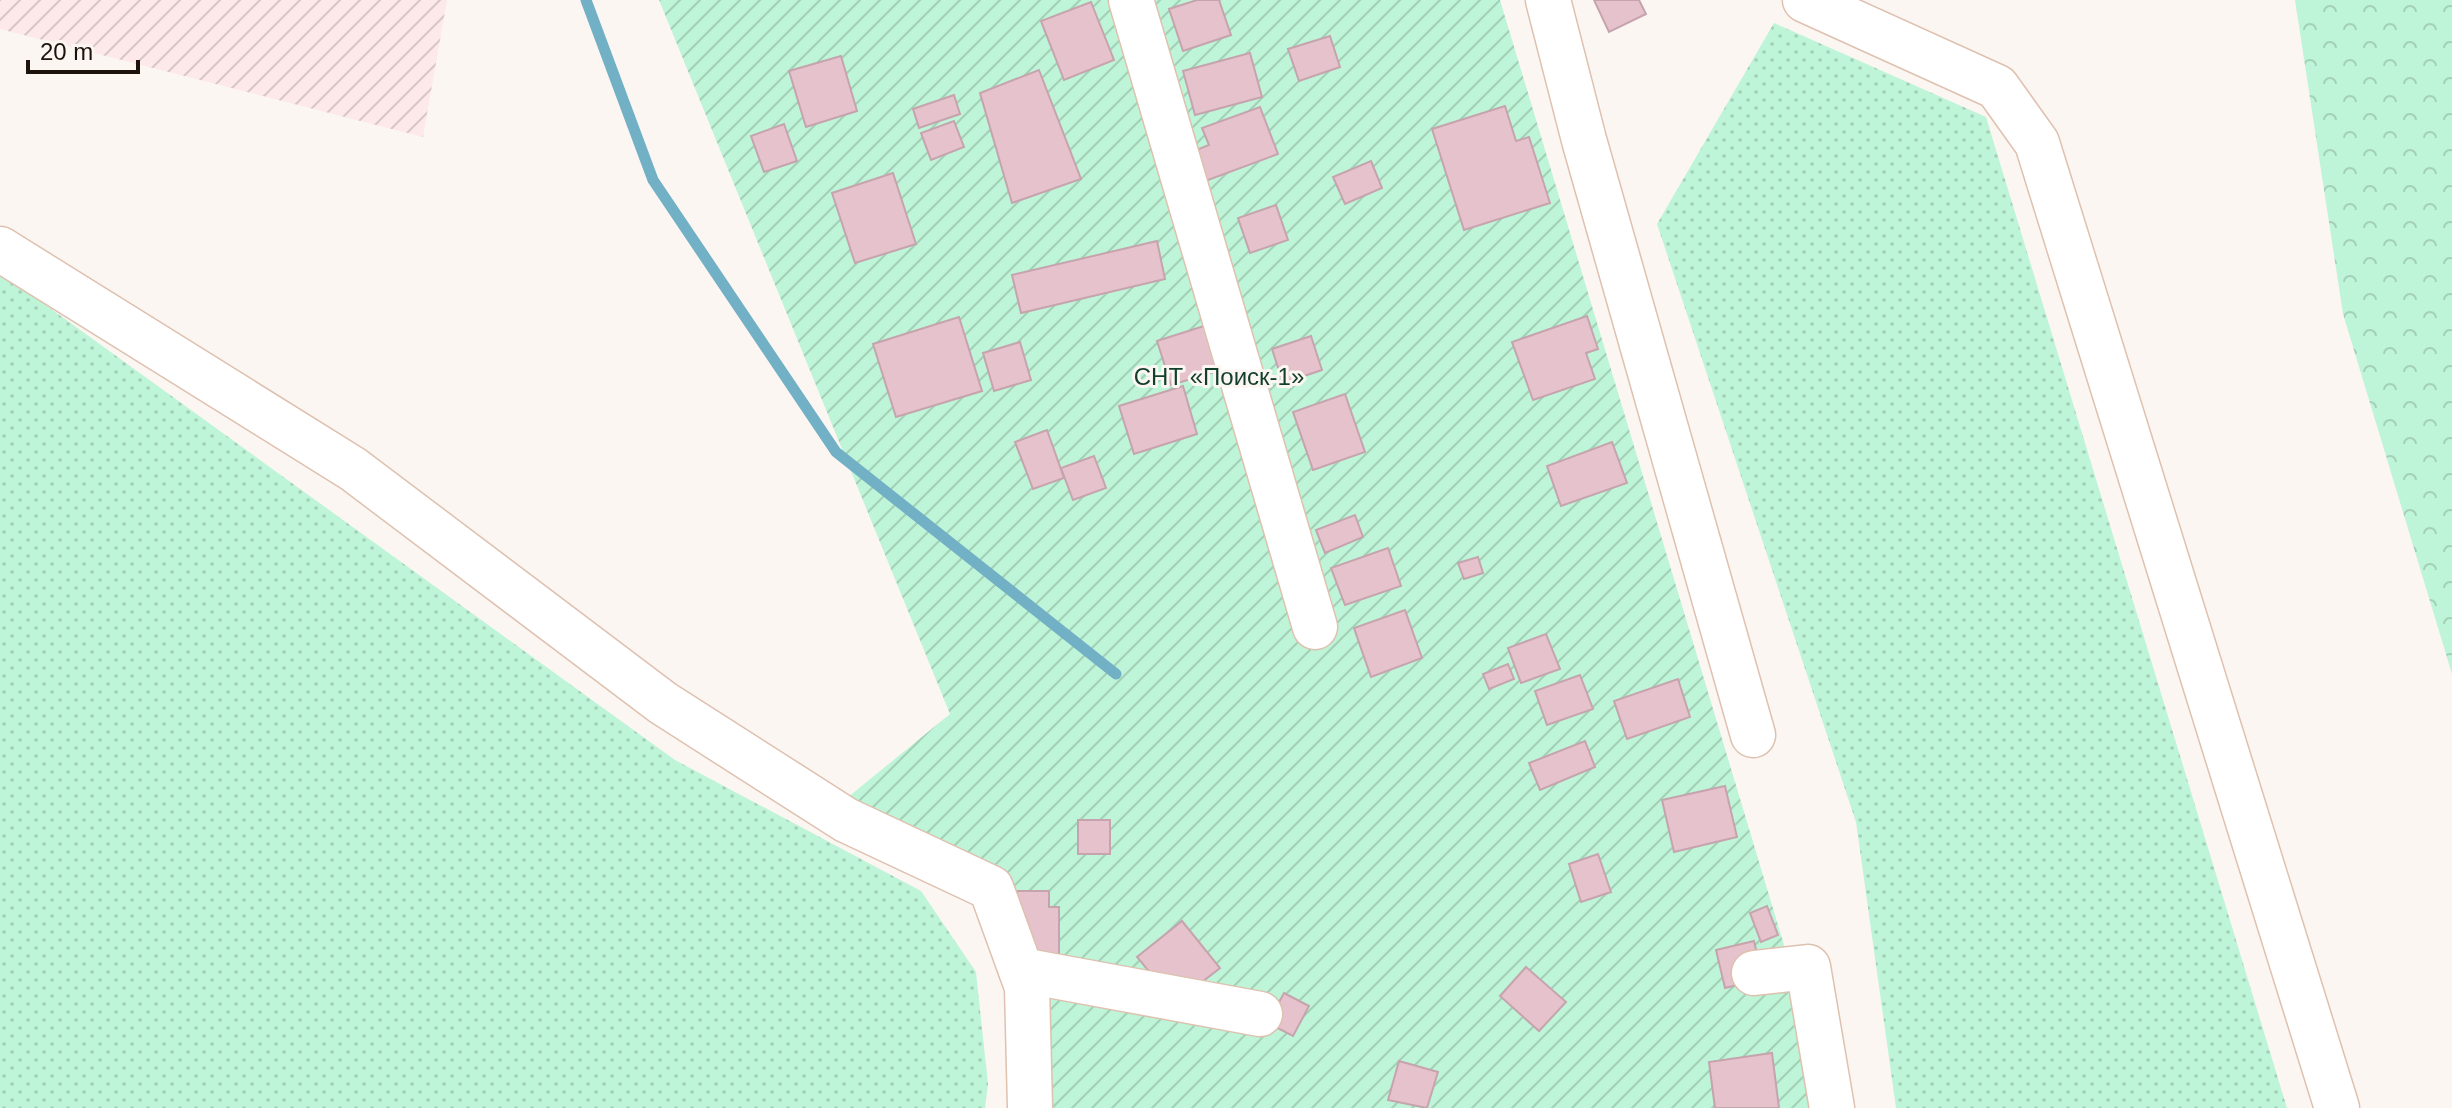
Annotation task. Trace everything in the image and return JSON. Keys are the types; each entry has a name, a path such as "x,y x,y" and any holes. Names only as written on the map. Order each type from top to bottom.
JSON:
{"street":[{"path":"1131,0 1315,627"},
{"path":"1548,0 1588,156 1753,735"},
{"path":"1805,0 1997,87 2037,143 2337,1108"},
{"path":"0,249 353,469 663,703 846,820 991,888 1027,987 1030,1108"},
{"path":"1754,973 1808,967 1832,1108"},
{"path":"1021,970 1260,1014"}],"shaded area":[{"path":"0,0 447,0 423,137 0,29"}],"green space":[{"name":"СНТ «Поиск-1»","path":"659,0 1500,0 1799,995 1814,1108 1030,1108 1020,995 982,903 831,811 950,714"},
{"path":"2295,0 2452,0 2452,674 2343,314"},
{"path":"1774,23 1986,117 2287,1108 1896,1108 1856,822 1657,224"},
{"path":"0,272 675,760 921,891 976,972 988,1084 985,1108 0,1108"}],"building":[{"path":"1197,0 1219,0 1231,35 1183,51 1169,9"},
{"path":"1594,0 1639,0 1646,14 1609,32"},
{"path":"1091,2 1114,60 1064,80 1041,21"},
{"path":"1330,36 1340,67 1299,81 1288,49"},
{"path":"1250,53 1262,97 1195,115 1183,71"},
{"path":"841,56 857,111 806,127 789,71"},
{"path":"1039,70 1081,179 1012,203 980,93"},
{"path":"954,95 960,114 919,128 913,109"},
{"path":"1505,106 1516,141 1529,137 1550,203 1464,230 1432,129"},
{"path":"1260,107 1278,154 1200,183 1189,153 1209,145 1202,128"},
{"path":"954,121 964,147 931,160 921,133"},
{"path":"784,124 797,161 764,172 751,136"},
{"path":"1371,161 1382,188 1345,204 1333,177"},
{"path":"893,173 916,244 855,263 832,193"},
{"path":"1276,205 1288,240 1250,253 1238,218"},
{"path":"1157,241 1165,279 1021,313 1012,275"},
{"path":"1587,316 1598,349 1586,353 1595,379 1533,400 1512,342"},
{"path":"959,317 982,391 896,417 873,344"},
{"path":"1207,325 1221,370 1171,385 1157,341"},
{"path":"1311,336 1322,370 1283,383 1272,349"},
{"path":"1020,342 1031,380 994,391 983,353"},
{"path":"1183,386 1197,434 1134,454 1119,406"},
{"path":"1345,394 1365,452 1313,470 1293,412"},
{"path":"1047,430 1064,478 1033,489 1015,442"},
{"path":"1612,442 1627,483 1561,506 1547,466"},
{"path":"1094,456 1106,488 1073,500 1061,468"},
{"path":"1355,515 1363,537 1325,553 1316,530"},
{"path":"1388,548 1401,586 1345,605 1331,568"},
{"path":"1478,557 1483,573 1464,579 1458,563"},
{"path":"1405,610 1422,658 1371,677 1354,628"},
{"path":"1546,634 1560,669 1521,683 1508,648"},
{"path":"1508,664 1514,679 1489,689 1483,674"},
{"path":"1580,675 1593,709 1547,725 1535,691"},
{"path":"1678,679 1690,717 1627,739 1614,701"},
{"path":"1585,741 1595,767 1540,790 1529,763"},
{"path":"1725,786 1737,837 1674,852 1662,800"},
{"path":"1078,820 1110,820 1110,854 1078,854"},
{"path":"1598,854 1611,892 1581,902 1569,864"},
{"path":"1005,891 1049,891 1049,907 1059,907 1059,961 1007,962"},
{"path":"1767,906 1778,935 1761,942 1750,913"},
{"path":"1182,921 1220,968 1175,1003 1137,957"},
{"path":"1754,941 1763,979 1725,988 1716,950"},
{"path":"1526,967 1566,1002 1539,1031 1500,996"},
{"path":"1284,993 1309,1006 1293,1036 1268,1023"},
{"path":"1772,1053 1779,1108 1715,1108 1709,1062"},
{"path":"1399,1061 1438,1072 1427,1108 1388,1100"}],"waterway":[{"path":"586,0 653,180 836,452 1116,674"}]}
